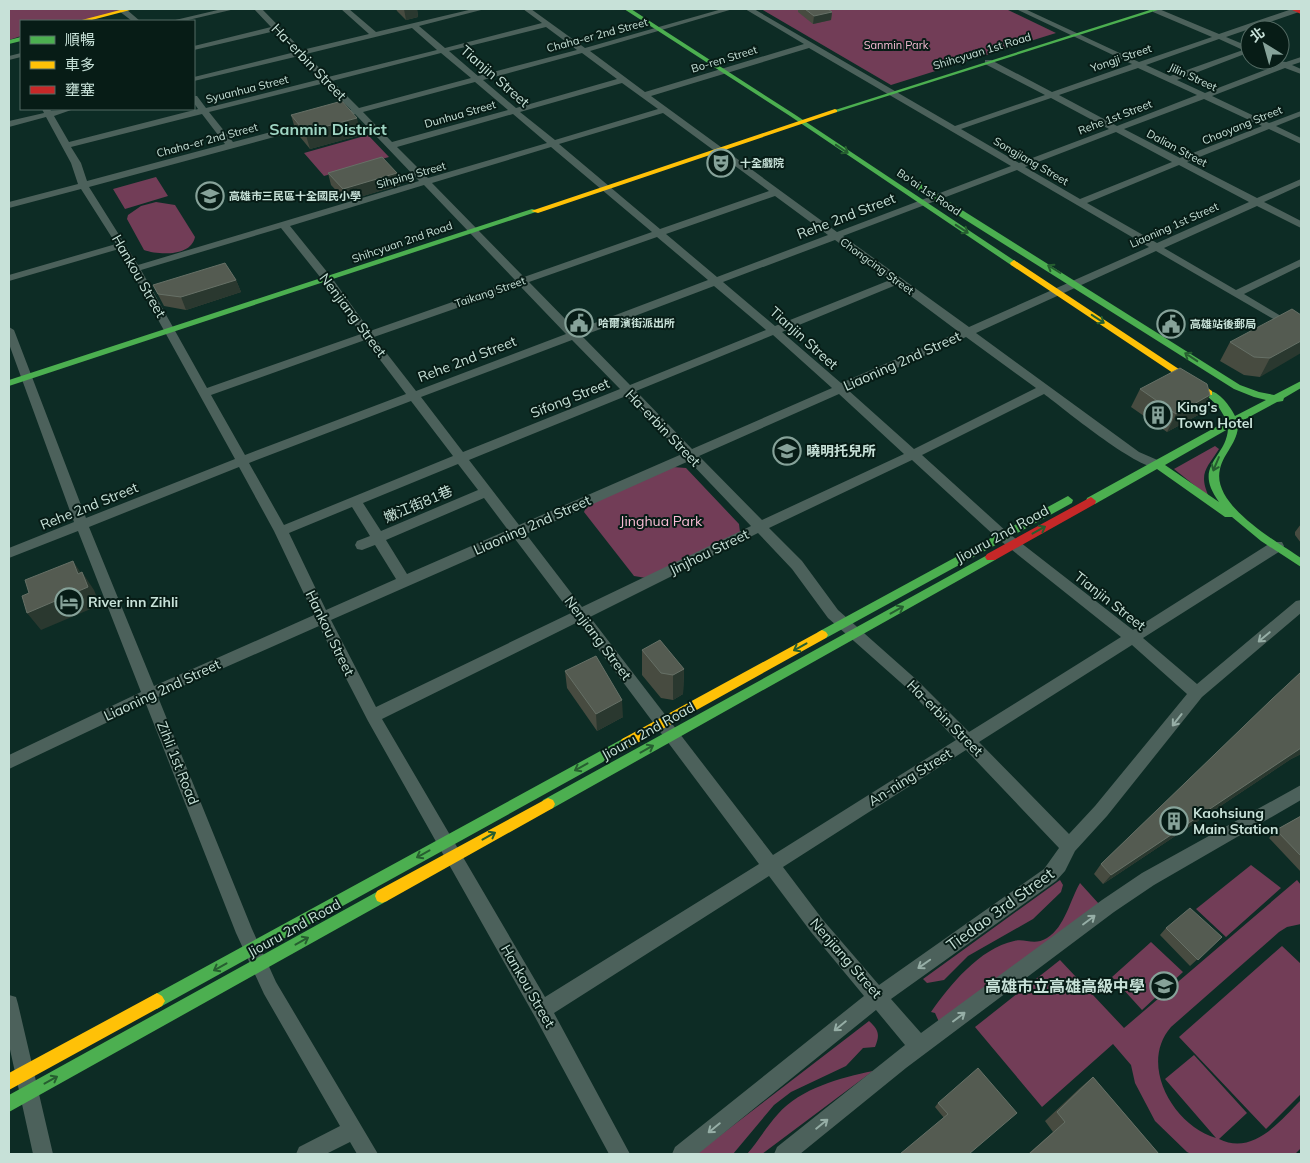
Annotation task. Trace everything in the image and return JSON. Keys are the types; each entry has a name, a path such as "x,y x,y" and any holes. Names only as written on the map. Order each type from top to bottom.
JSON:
{"street":[{"path":"86,20 142,9"},
{"path":"180,20 231,9"},
{"name":"Ha-erbin Street","path":"258,9 760,527 797,566 849,628 913,685 1069,846"},
{"path":"345,9 374,35"},
{"path":"195,79 374,35 460,11 481,9"},
{"name":"Chongcing Street","path":"527,9 586,50 623,80 1141,460 1158,465"},
{"name":"Bo'ai 1st Road","path":"627,9 736,67 922,203 1212,394 1229,411"},
{"name":"Bo'ai 1st Road","path":"643,9 665,28 724,71 937,197 1232,383 1257,395 1273,400"},
{"name":"Chaha-er 2nd Street","path":"340,116 586,50 729,9"},
{"name":"Songjiang Street","path":"749,9 1301,332"},
{"name":"Jilin Street","path":"1020,9 1301,140"},
{"path":"1157,9 1240,46"},
{"name":"Shihcyuan 1st Road","path":"808,120 891,92 1157,9"},
{"name":"Yongji Street","path":"954,129 1297,10"},
{"path":"96,20 127,11"},
{"name":"Syuanhua Street","path":"67,146 548,24"},
{"name":"Tianjin Street","path":"413,25 774,331 1002,535 1133,638 1197,693"},
{"path":"195,48 276,28"},
{"name":"Bo-ren Street","path":"644,95 810,45"},
{"path":"1171,79 1240,53"},
{"name":"Dalian Street","path":"988,62 1301,225"},
{"name":"Rehe 1st Street","path":"937,197 1272,70"},
{"name":"Dunhua Street","path":"389,146 623,80"},
{"path":"195,99 231,146"},
{"name":"Sihping Street","path":"135,269 554,145 665,110"},
{"path":"9,124 48,111"},
{"name":"Hankou Street","path":"48,111 76,163 83,185 122,245 171,330 281,531 373,716 542,1010 620,1154"},
{"name":"Chaoyang Street","path":"1080,202 1301,113"},
{"name":"Shihcyuan 2nd Road","path":"9,383 328,280 808,120"},
{"name":"Chaha-er 2nd Street","path":"9,205 322,121"},
{"name":"Liaoning 1st Street","path":"1058,292 1301,182"},
{"name":"Taikang Street","path":"204,393 776,192"},
{"name":"Rehe 2nd Street","path":"9,553 242,460 937,197"},
{"name":"Nenjiang Street","path":"283,224 328,280 817,926 920,1046"},
{"path":"9,278 122,245"},
{"path":"1236,294 1301,262"},
{"name":"Sifong Street","path":"281,531 898,281"},
{"name":"Liaoning 2nd Street","path":"9,762 151,694 1058,292"},
{"name":"Zihli 1st Road","path":"9,330 82,525 256,957 297,1035 368,1154"},
{"path":"1124,469 1301,372"},
{"name":"Jiouru 2nd Road","path":"9,1104 256,957 444,842 663,723 1013,544 1301,384"},
{"name":"Jinjhou Street","path":"373,716 912,455 1044,389"},
{"path":"1273,400 1301,398"},
{"path":"1229,411 1236,432 1233,441 1215,464 1214,482 1228,505 1253,528"},
{"path":"1158,465 1222,510 1253,528 1301,563"},
{"name":"嫩江街81巷","path":"362,545 487,491"},
{"name":"Jiouru 2nd Road","path":"17,1078 452,856 672,735 1002,535 1081,492"},
{"path":"355,501 405,582"},
{"name":"An-ning Street","path":"542,1010 1278,546"},
{"name":"Tiedao 3rd Street","path":"682,1154 879,996 1050,875 1058,866 1069,846 1197,693 1301,605"},
{"path":"784,1154 920,1046 1148,879 1301,792"},
{"path":"9,1004 17,1078 29,1092 43,1154"},
{"path":"306,1154 354,1129"}],"green space":[{"path":"9,9 130,9 85,20 20,20 20,36 9,40"},
{"name":"Sanmin Park","path":"761,9 1006,9 1056,33 891,85"},
{"path":"368,135 389,157 324,176 304,153"},
{"path":"156,177 168,196 125,209 113,189"},
{"path":"156,202 175,205 195,237 192,244 187,248 173,253 157,253 144,250 127,219 128,215 141,206"},
{"path":"1215,446 1219,449 1205,471 1204,476 1209,497 1174,469"},
{"name":"Jinghua Park","path":"673,467 686,468 739,524 740,532 646,578 634,576 584,512 587,505"},
{"path":"1251,865 1281,888 1226,937 1196,909"},
{"path":"1060,880 1063,885 1061,892 1033,919 968,956 944,980 927,983 923,979"},
{"path":"1297,880 1301,885 1301,924 1287,927 1279,932 1171,1027 1162,1042 1158,1059 1160,1076 1165,1092 1175,1108 1187,1121 1201,1131 1216,1138 1165,1079 1194,1055 1247,1113 1219,1139 1231,1143 1243,1143 1265,1134 1301,1100 1301,1148 1295,1154 1191,1154 1187,1152 1155,1121 1135,1083 1131,1065 1113,1044 1042,1107 975,1027 1060,960 1124,1028"},
{"path":"1080,883 1099,904 939,1022 935,1013 931,1012 966,969 989,951 1001,945 1018,940 1034,942 1047,938 1063,920"},
{"path":"1151,942 1183,972 1142,1010 1112,977"},
{"path":"1282,946 1301,964 1301,1094 1266,1129 1179,1037"},
{"path":"869,1021 878,1033 875,1047 863,1048 846,1066 791,1092 774,1105 733,1154 696,1154"},
{"path":"873,1071 762,1154 747,1154 778,1114 798,1097 822,1085"}],"building":[{"path":"805,9 828,9 832,12 814,16"},
{"path":"342,101 357,118 305,132 291,115"},
{"path":"382,157 397,173 343,189 328,173"},
{"path":"225,263 236,280 181,297 158,294 153,285"},
{"path":"1292,309 1301,315 1301,341 1270,358 1254,357 1230,342"},
{"path":"1180,368 1207,384 1210,395 1176,414 1140,389"},
{"path":"73,561 78,574 82,572 88,587 27,613 22,596 29,593 25,580"},
{"path":"660,640 684,669 673,675 661,673 642,650"},
{"path":"596,656 622,700 596,714 565,671"},
{"name":"Kaohsiung Main Station","path":"1301,672 1301,748 1111,875 1101,864"},
{"path":"1301,816 1301,856 1276,830"},
{"path":"1190,908 1222,937 1198,960 1166,928"},
{"path":"978,1068 1017,1113 969,1154 900,1154 948,1114 938,1103"},
{"path":"1093,1077 1159,1154 1029,1154 1065,1122 1057,1112"}],"traffic: fast":[{"path":"627,9 792,115 1014,263"},
{"path":"835,111 1158,9"},
{"path":"9,42 20,39"},
{"path":"913,183 1237,387 1257,395 1280,399"},
{"path":"9,383 535,211"},
{"path":"1091,501 1301,384"},
{"path":"1209,393 1228,412 1233,422 1234,431 1231,440 1216,465 1214,474 1215,484 1220,496 1229,508 1252,529 1301,563"},
{"path":"1158,465 1229,514"},
{"path":"822,635 1068,500"},
{"path":"548,804 991,557"},
{"path":"157,1001 626,743"},
{"path":"9,1104 382,896"}],"traffic: slow":[{"path":"85,20 131,9"},
{"path":"535,211 835,111"},
{"path":"1014,263 1209,393"},
{"path":"626,743 822,635"},
{"path":"382,896 548,804"},
{"path":"9,1082 157,1001"}],"traffic: jam":[{"path":"1294,9 1301,12"},
{"path":"991,557 1091,501"}],"place":[{"name":"十全戲院","path":"721,163"},
{"name":"高雄市三民區十全國民小學","path":"210,196"},
{"name":"哈爾濱街派出所","path":"579,323"},
{"name":"高雄站後郵局","path":"1171,324"},
{"name":"King's Town Hotel","path":"1158,415"},
{"name":"曉明托兒所","path":"787,451"},
{"name":"River inn Zihli","path":"69,602"},
{"name":"Kaohsiung Main Station","path":"1174,821"},
{"name":"高雄市立高雄高級中學","path":"1164,986"}],"district":[{"name":"Sanmin District","path":"328,129"}]}
